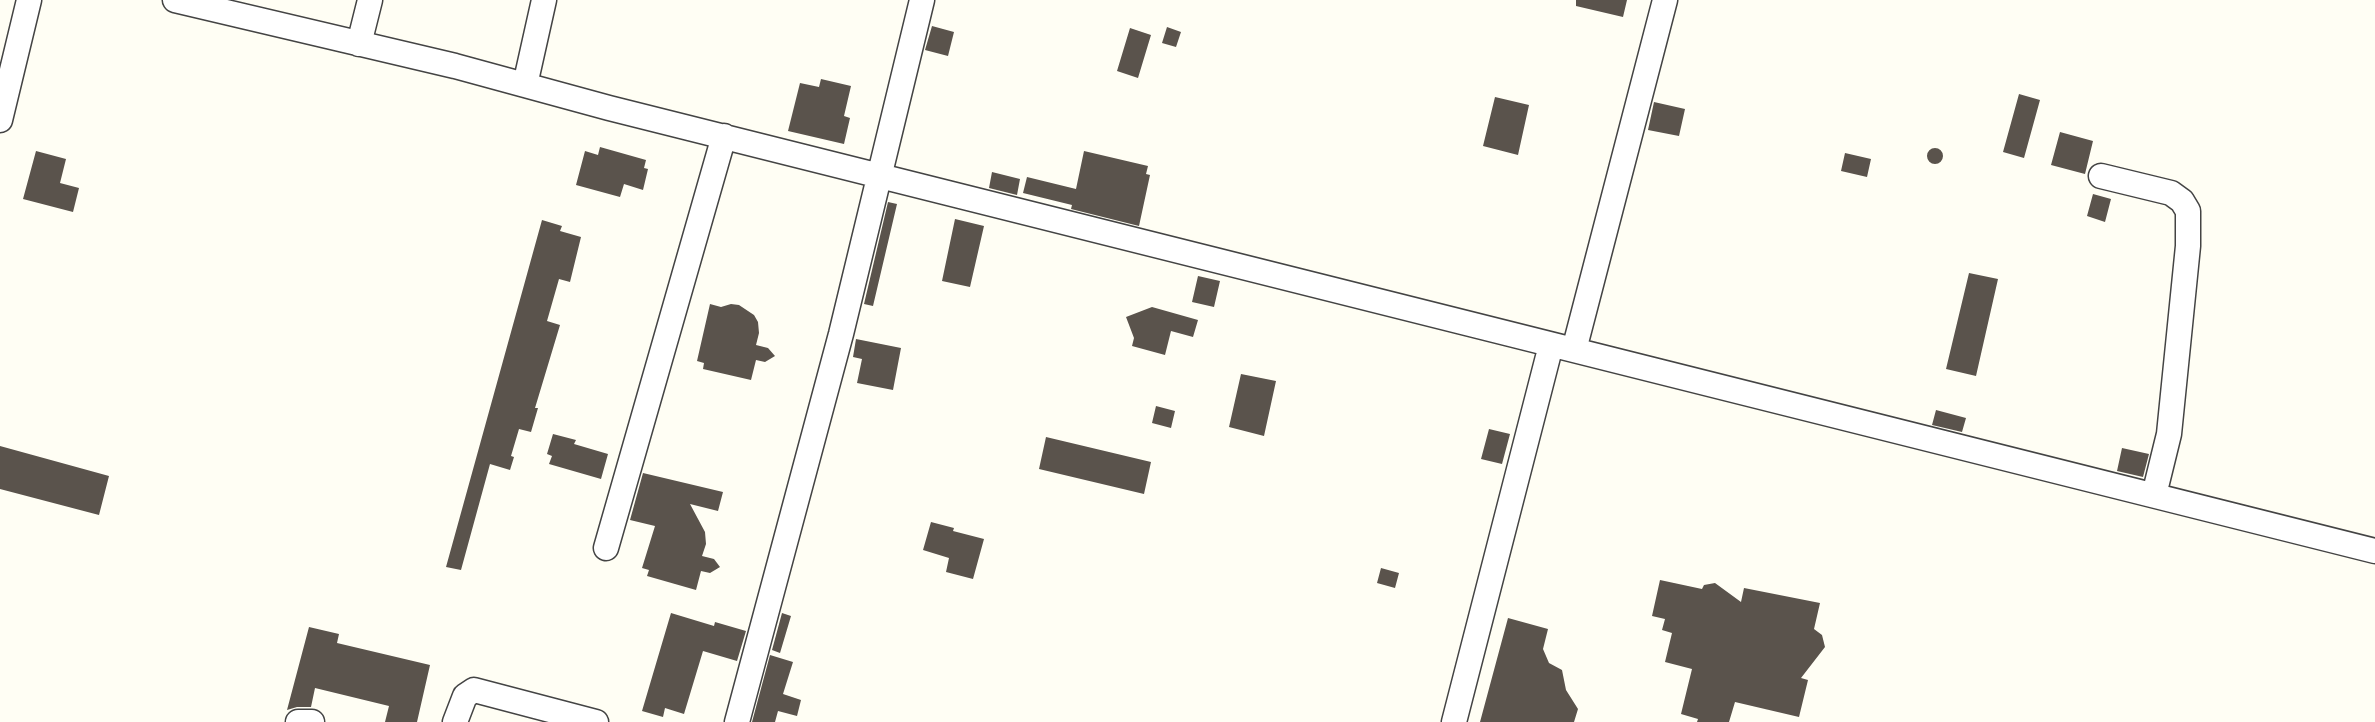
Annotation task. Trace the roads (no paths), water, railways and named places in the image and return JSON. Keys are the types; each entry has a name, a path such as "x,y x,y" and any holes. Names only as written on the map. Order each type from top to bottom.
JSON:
{"street":[{"path":"0,120 29,0"},
{"path":"359,44 370,0"},
{"path":"525,85 544,0"},
{"path":"737,722 841,334 922,0"},
{"path":"1454,722 1665,0"},
{"path":"191,2 2375,551"},
{"path":"606,548 724,136"},
{"path":"2101,176 2171,193 2182,201 2188,211 2188,246 2169,434 2154,495"},
{"path":"455,722 465,696 474,690 566,718 596,722"},
{"path":"298,722 312,722"}]}
